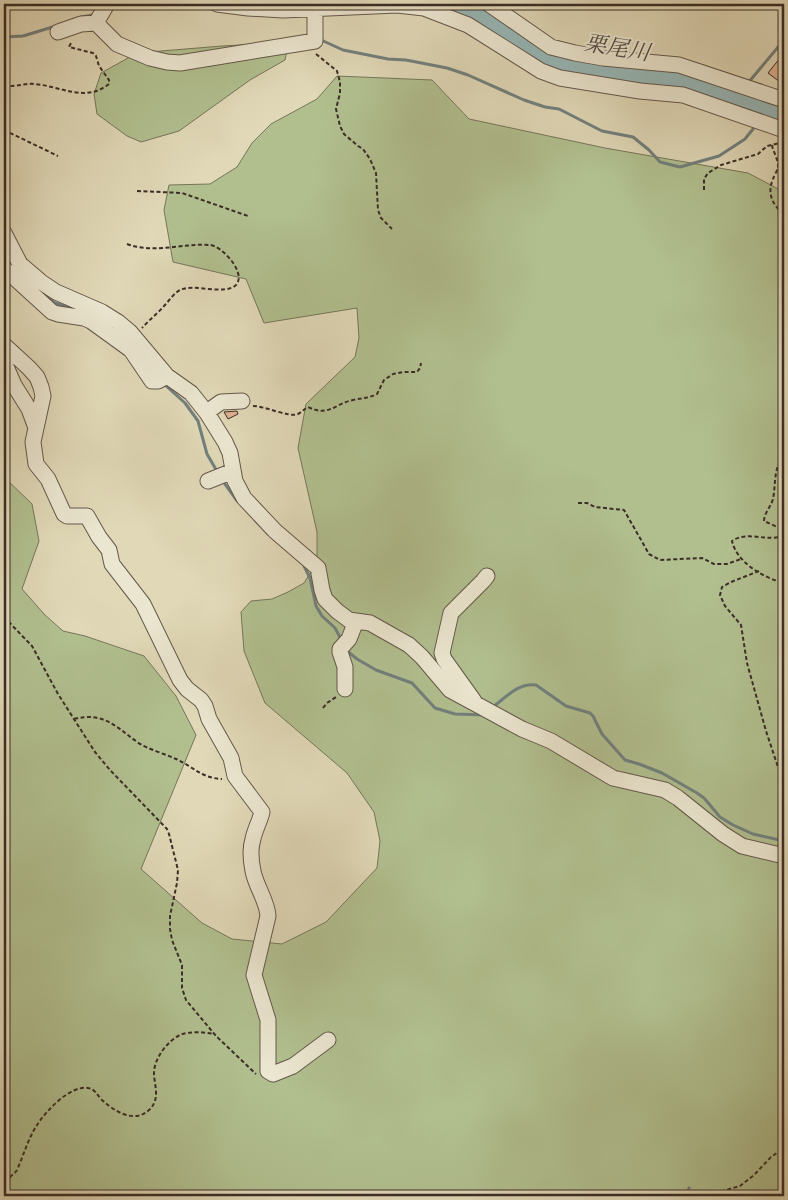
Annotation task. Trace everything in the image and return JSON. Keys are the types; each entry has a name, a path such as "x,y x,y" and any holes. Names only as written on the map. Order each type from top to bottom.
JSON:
{"street":[{"path":"96,22 107,4"},
{"path":"217,4 248,8 397,6 424,8 468,25 541,71 560,78 631,90 683,95 784,130"},
{"path":"489,4 551,47 575,54 603,58 679,65 784,100"},
{"path":"96,22 117,44 150,58 180,63 315,41 315,8"},
{"path":"58,32 81,24 96,22"},
{"path":"4,234 10,269 52,312 84,318 128,347 152,381 155,382 167,376"},
{"path":"10,269 41,282 56,292 102,312 118,322 135,338 167,376 191,393 207,412 230,453 235,481 244,498 275,532 318,568 322,590 326,599 349,620 370,623 409,645 422,657 450,690 522,729 551,741 614,778 665,790 678,798 722,834 742,846 784,856"},
{"path":"4,345 37,377 41,387 43,396 33,442 36,464 48,480 64,514 67,516 87,516 91,521 108,550 112,564 143,604 180,680 205,706 209,719 231,758 237,779 262,812 252,840 252,854 253,871 258,887 268,907 268,916 254,975 256,988 268,1020 268,1071 271,1074 293,1066 328,1040"},
{"path":"4,362 14,385 29,409 36,428"},
{"path":"207,412 221,402 242,401"},
{"path":"208,481 233,471"},
{"path":"474,702 444,659 442,653 451,613 487,576"},
{"path":"345,690 346,672 340,649 349,639 356,621"}],"path":[{"path":"4,85 10,87 32,84 83,94 103,89 109,84 109,80 98,66 96,56 92,53 69,47 78,38"},
{"path":"308,42 317,56 337,71 340,93 336,109 340,126 344,134 363,149 370,159 376,173 378,210 381,218 392,229"},
{"path":"4,130 58,156"},
{"path":"704,190 704,179 708,173 721,165 758,154 767,146 784,142"},
{"path":"772,145 778,168 769,188 770,196 784,214"},
{"path":"137,191 182,193 248,216"},
{"path":"127,244 142,249 213,245 233,262 238,272 239,280 236,285 223,288 191,288 178,291 152,317 135,338"},
{"path":"242,401 249,406 262,406 292,415 299,414 308,407 317,411 327,410 348,401 371,397 377,394 384,380 398,372 417,372 421,363"},
{"path":"784,456 780,460 773,499 764,516 764,521 784,530"},
{"path":"578,503 624,510 649,554 660,560 702,558 714,564 727,564 741,559"},
{"path":"784,535 778,538 754,536 737,538 732,541 741,559 759,571 784,583"},
{"path":"759,571 722,587 720,595 725,606 741,625 747,663 766,731 778,767 784,769"},
{"path":"4,617 32,646 58,694 95,752 110,770 157,817 169,834 178,870 170,916 170,929 172,940 182,965 182,988 186,1000 215,1035 258,1075 266,1077 271,1074"},
{"path":"323,708 331,699 342,694 345,690"},
{"path":"74,719 85,716 108,721 142,745 179,760 197,773 213,778 237,779"},
{"path":"5,1196 8,1181 16,1171 26,1145 38,1123 65,1095 78,1088 88,1088 124,1115 136,1116 148,1112 154,1105 157,1095 154,1074 156,1062 168,1044 182,1034 206,1032 215,1035"},
{"path":"716,1196 719,1192 740,1186 754,1175 771,1157 784,1148"}],"green space":[{"path":"273,43 288,46 285,60 250,80 179,131 141,142 127,136 97,114 94,94 101,73 137,53"},
{"path":"337,76 432,80 469,119 605,148 748,173 784,192 784,1196 4,1196 4,477 32,504 39,541 22,589 45,615 63,631 85,636 144,656 176,696 196,735 141,869 202,923 232,939 282,944 326,922 377,868 380,841 374,812 347,773 265,703 244,651 241,612 251,601 272,599 304,583 317,562 317,532 298,448 306,404 355,357 359,338 357,308 264,323 246,279 173,262 164,210 169,185 210,184 237,167 252,143 271,124 317,99"}],"building":[{"path":"784,53 784,85 768,73"},
{"path":"237,411 238,414 228,419 224,412"}],"waterway":[{"name":"栗尾川","path":"453,4 488,19 550,60 618,75 655,77 687,83 784,113"},
{"path":"81,17 93,15"},
{"path":"4,37 23,36 56,26"},
{"path":"319,39 343,50 447,68 468,75 524,100 545,107 559,109 602,131 633,137 660,162 680,167 719,156 745,139 753,129"},
{"path":"748,83 784,40"},
{"path":"44,295 55,303 79,310"},
{"path":"164,384 185,403 198,421 207,454 218,473"},
{"path":"222,480 237,501"},
{"path":"255,520 268,534"},
{"path":"303,564 310,578 316,606 322,616 335,628 342,641"},
{"path":"346,650 376,670 412,683 435,708 455,714 484,715"},
{"path":"493,707 518,688 536,685 566,706 590,713 602,734 625,760 662,773 697,793 704,798 720,817 733,825 753,834 784,841"},
{"path":"687,1196 689,1188"}]}
